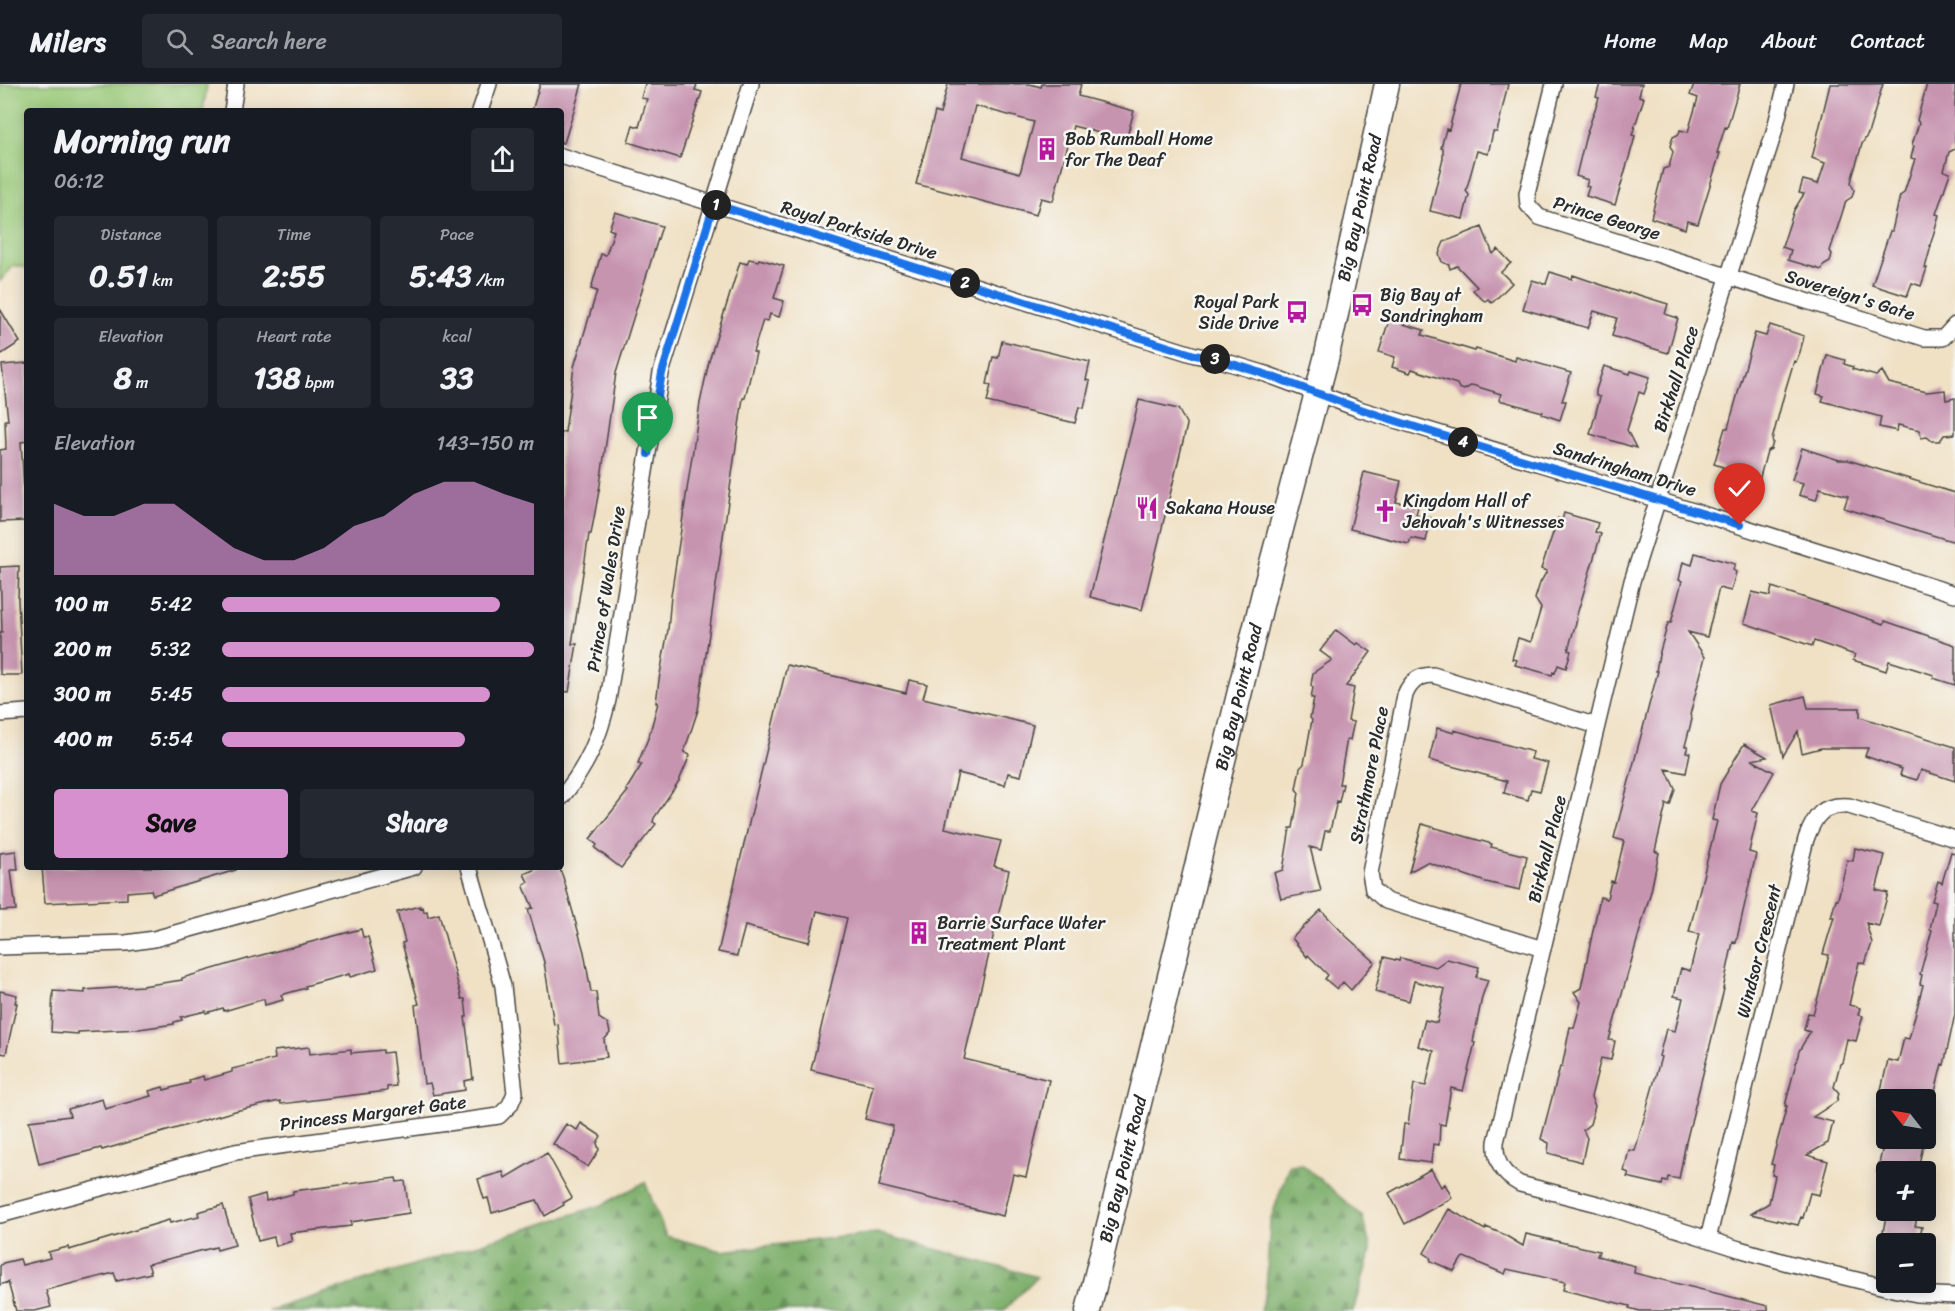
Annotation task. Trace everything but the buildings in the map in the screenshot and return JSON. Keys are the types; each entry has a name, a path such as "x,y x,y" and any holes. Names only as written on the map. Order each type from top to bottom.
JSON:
{"main road":[{"name":"Big Bay Point Road","path":"1088,1311 1258,616 1317,393 1388,84"}],"street":[{"path":"236,84 237,108"},
{"path":"481,108 489,84"},
{"name":"Prince of Wales Drive","path":"564,794 577,779 590,757 601,728 608,700 662,373 750,84"},
{"name":"Prince George","path":"1554,84 1527,195 1528,205 1532,212 1539,218 1566,227 1729,277"},
{"name":"Birkhall Place","path":"1786,84 1773,136 1632,581 1496,1142 1495,1155 1499,1166 1508,1178 1520,1184 1598,1204 1779,1261 1917,1294 1955,1296"},
{"name":"Royal Parkside Drive","path":"564,157 1195,355 1266,374 1317,393"},
{"name":"Sovereign's Gate","path":"1729,277 1924,338 1943,338 1955,325"},
{"name":"Sandringham Drive","path":"1317,393 1359,409 1658,499 1955,594"},
{"name":"Strathmore Place","path":"1543,949 1386,901 1374,891 1370,873 1404,695 1414,680 1433,675 1597,726"},
{"path":"0,714 24,712"},
{"name":"Windsor Crescent","path":"1708,1239 1803,850 1812,824 1822,811 1834,805 1849,806 1955,839"},
{"path":"0,947 121,944 154,939 403,870"},
{"name":"Princess Margaret Gate","path":"0,1215 235,1152 499,1116 510,1105 515,1093 503,986 470,870"}],"green space":[{"path":"0,84 207,84 203,108 24,108 24,267 14,265 0,281"},
{"path":"1302,1164 1362,1216 1371,1250 1353,1311 1260,1311 1266,1290 1270,1222 1289,1165"},
{"path":"645,1182 666,1236 722,1251 877,1233 1037,1277 1003,1311 268,1311 602,1205"}],"place":[{"name":"Bob Rumball Home for The Deaf","path":"1047,149"},
{"name":"Big Bay at Sandringham","path":"1362,305"},
{"name":"Royal Park Side Drive","path":"1297,312"},
{"name":"Sakana House","path":"1147,508"},
{"name":"Kingdom Hall of Jehovah's Witnesses","path":"1385,511"},
{"name":"Barrie Surface Water Treatment Plant","path":"919,933"}],"route":[{"path":"648,454 662,373 714,204 1195,355 1266,374 1359,409 1459,441 1740,525"}]}
